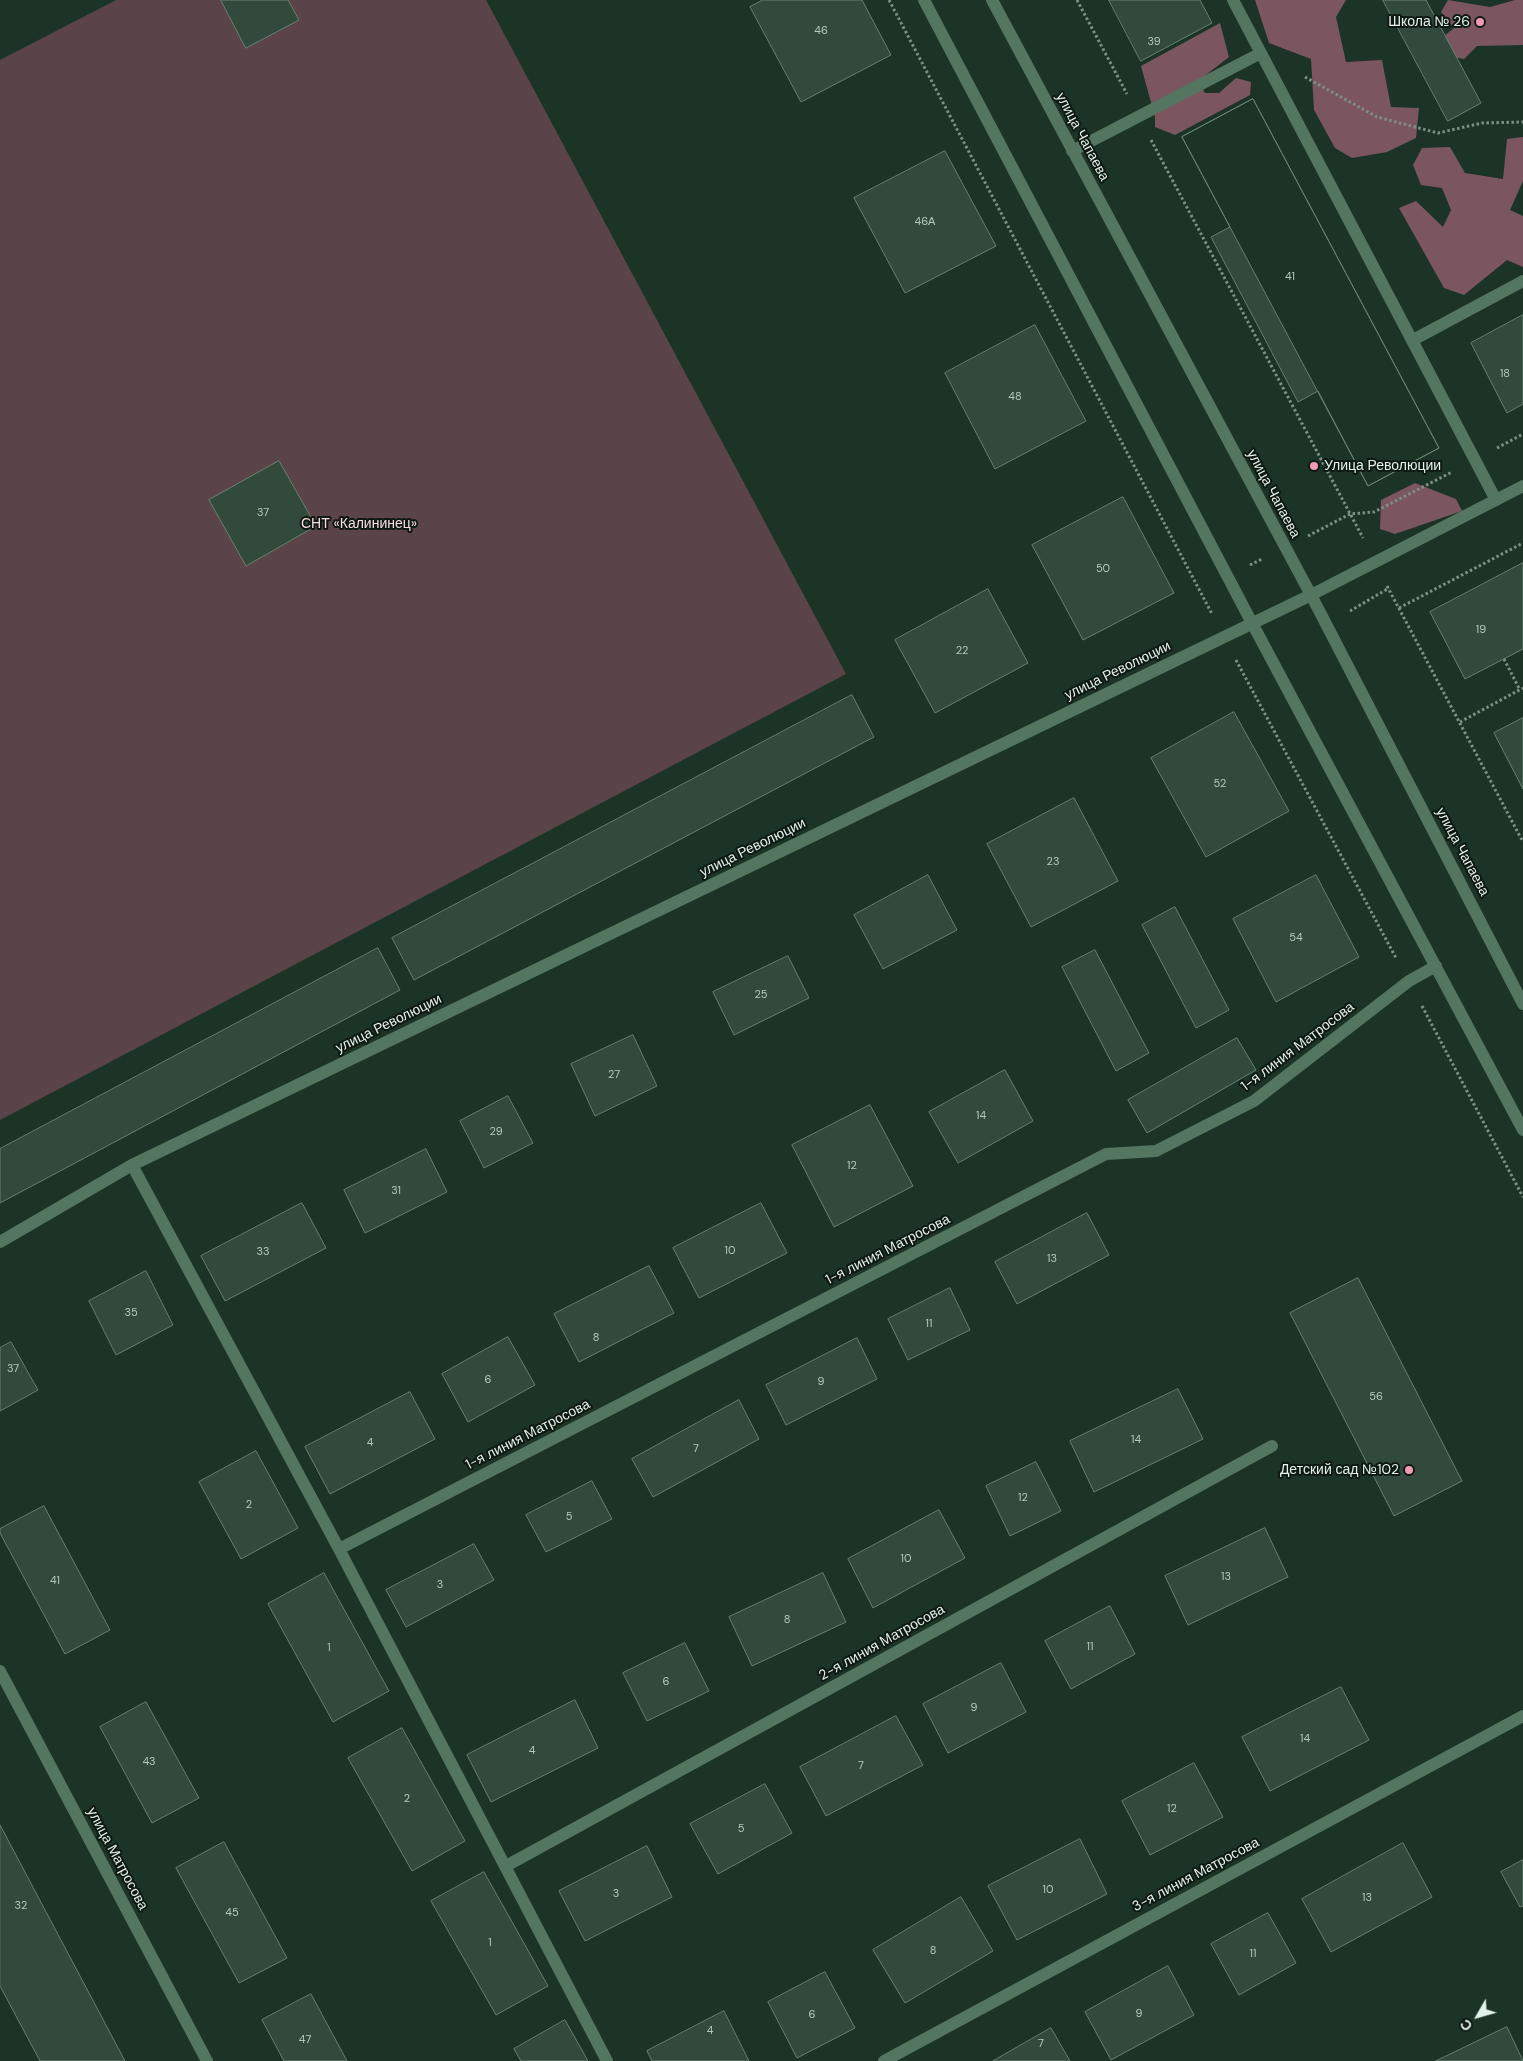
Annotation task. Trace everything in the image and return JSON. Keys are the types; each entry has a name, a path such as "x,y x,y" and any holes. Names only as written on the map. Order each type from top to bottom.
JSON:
{"street":[{"path":"924,0 1229,576 1252,623 1523,1130"},
{"name":"улица Чапаева","path":"992,0 1311,595 1521,997"},
{"path":"1233,0 1496,500"},
{"path":"1072,151 1138,115 1261,53"},
{"path":"1413,340 1523,281"},
{"name":"улица Революции","path":"0,1242 132,1165 1311,595 1523,486"},
{"name":"1-я линия Матросова","path":"339,1549 1106,1154 1156,1151 1254,1101 1409,981 1436,966"},
{"path":"132,1165 339,1549 607,2061"},
{"name":"2-я линия Матросова","path":"506,1866 1272,1446"},
{"name":"улица Матросова","path":"0,1671 207,2061"},
{"name":"3-я линия Матросова","path":"884,2061 1523,1716"}],"path":[{"path":"888,0 1224,637 1523,1197"},
{"path":"1077,0 1523,842"},
{"path":"1303,76 1378,117 1438,133 1482,123 1523,122"},
{"path":"1200,591 1350,514 1374,512 1523,434"},
{"path":"1399,608 1523,542"},
{"path":"1459,722 1522,689 1504,659"}],"green space":[{"name":"СНТ «Калининец»","path":"116,0 486,0 846,674 0,1120 0,60"}],"shaded area":[{"path":"1255,0 1346,0 1336,17 1346,62 1382,60 1391,107 1419,108 1416,138 1387,152 1352,158 1335,148 1314,110 1311,59 1269,43"},
{"name":"Школа № 26","path":"1448,0 1490,7 1515,0 1523,0 1523,45 1477,46 1464,59 1449,56 1439,40 1454,28 1441,12"},
{"path":"1220,23 1229,57 1198,81 1205,93 1219,93 1236,78 1251,82 1250,95 1175,135 1155,127 1155,117 1141,66"},
{"path":"1523,137 1523,181 1510,210 1523,216 1523,267 1507,260 1464,295 1444,288 1399,208 1416,201 1443,227 1451,210 1442,188 1421,185 1413,165 1422,148 1450,147 1465,173 1503,179 1507,139"},
{"path":"1415,483 1456,499 1462,511 1395,534 1380,529 1381,500"}],"building":[{"path":"221,0 288,0 299,20 246,48"},
{"path":"763,0 862,0 891,55 801,102 750,7"},
{"path":"1109,0 1200,0 1212,23 1141,61"},
{"path":"1383,0 1426,0 1481,103 1448,121"},
{"path":"1253,99 1439,448 1368,486 1318,391 1298,402 1211,237 1230,227 1182,137"},
{"path":"1253,99 1439,448 1368,486 1182,137"},
{"path":"945,151 996,246 905,293 854,198"},
{"path":"1523,315 1523,404 1507,413 1471,343"},
{"path":"1035,325 1086,421 995,469 945,373"},
{"path":"279,461 316,526 246,566 209,500"},
{"path":"1123,497 1174,593 1083,640 1032,545"},
{"path":"1523,563 1523,649 1465,679 1430,612"},
{"path":"988,589 1028,663 935,713 895,640"},
{"path":"852,695 874,737 414,980 392,938"},
{"path":"1234,712 1289,811 1206,857 1151,758"},
{"path":"1523,718 1523,789 1494,733"},
{"path":"1074,798 1118,881 1031,927 987,844"},
{"path":"928,875 957,930 883,969 854,915"},
{"path":"1316,875 1359,957 1276,1002 1233,919"},
{"path":"1175,907 1229,1010 1196,1028 1142,925"},
{"path":"378,948 400,990 0,1203 0,1149"},
{"path":"1095,950 1149,1053 1116,1071 1062,967"},
{"path":"788,956 809,998 734,1035 713,992"},
{"path":"633,1035 657,1086 595,1116 571,1064"},
{"path":"1237,1038 1256,1070 1147,1133 1128,1100"},
{"path":"1005,1070 1033,1121 958,1163 929,1112"},
{"path":"508,1096 533,1143 484,1168 460,1121"},
{"path":"870,1105 913,1186 834,1227 792,1145"},
{"path":"426,1149 447,1192 365,1233 344,1190"},
{"path":"302,1203 326,1248 225,1301 201,1256"},
{"path":"761,1203 787,1253 699,1298 673,1248"},
{"path":"1087,1213 1109,1255 1017,1304 995,1262"},
{"path":"649,1266 674,1313 579,1362 554,1314"},
{"path":"146,1271 173,1325 116,1355 89,1301"},
{"path":"1358,1278 1462,1481 1394,1516 1290,1313"},
{"path":"950,1288 970,1330 908,1360 888,1319"},
{"path":"508,1337 535,1385 468,1422 442,1374"},
{"path":"857,1338 877,1379 786,1425 766,1385"},
{"path":"11,1342 38,1390 0,1411 0,1348"},
{"path":"1178,1389 1203,1439 1094,1492 1070,1441"},
{"path":"410,1392 435,1439 330,1494 305,1447"},
{"path":"739,1400 759,1439 653,1497 632,1459"},
{"path":"256,1451 298,1528 241,1559 199,1482"},
{"path":"1036,1462 1061,1511 1010,1536 986,1486"},
{"path":"592,1481 612,1519 546,1552 526,1515"},
{"path":"44,1506 110,1630 65,1654 0,1533 0,1529"},
{"path":"939,1510 965,1558 873,1608 848,1559"},
{"path":"1265,1528 1288,1577 1188,1625 1165,1576"},
{"path":"474,1544 494,1580 406,1627 386,1590"},
{"path":"324,1573 389,1691 333,1722 268,1604"},
{"path":"823,1573 846,1622 752,1666 729,1617"},
{"path":"1110,1606 1135,1654 1071,1689 1045,1641"},
{"path":"685,1643 709,1691 647,1721 623,1673"},
{"path":"1001,1663 1026,1712 948,1753 923,1704"},
{"path":"1341,1687 1369,1740 1270,1791 1242,1737"},
{"path":"575,1700 598,1748 491,1802 467,1755"},
{"path":"146,1702 199,1798 152,1823 100,1727"},
{"path":"896,1716 923,1765 826,1816 800,1767"},
{"path":"402,1728 465,1841 412,1871 348,1758"},
{"path":"1194,1763 1223,1817 1150,1855 1122,1801"},
{"path":"765,1784 792,1833 718,1874 690,1824"},
{"path":"0,1825 125,2061 40,2061 0,1986"},
{"path":"1080,1839 1107,1894 1017,1940 988,1886"},
{"path":"224,1842 287,1958 239,1983 176,1868"},
{"path":"1403,1843 1432,1897 1331,1952 1302,1899"},
{"path":"647,1846 672,1897 585,1941 559,1891"},
{"path":"1523,1860 1523,1906 1520,1907 1501,1872"},
{"path":"484,1872 548,1986 496,2015 431,1901"},
{"path":"961,1897 993,1951 905,2003 873,1950"},
{"path":"1268,1913 1296,1963 1239,1995 1211,1944"},
{"path":"1168,1966 1194,2015 1111,2060 1085,2012"},
{"path":"825,1972 855,2028 797,2058 768,2002"},
{"path":"311,1994 347,2061 284,2061 262,2020"},
{"path":"724,2011 749,2061 652,2061 647,2051"},
{"path":"565,2020 588,2061 521,2061 514,2049"},
{"path":"1507,2027 1523,2061 1436,2061"},
{"path":"1051,2028 1070,2061 993,2061"}],"place":[{"name":"Школа № 26","path":"1480,22"},
{"name":"Улица Революции","path":"1314,466"},
{"name":"Детский сад №102","path":"1409,1470"}]}
